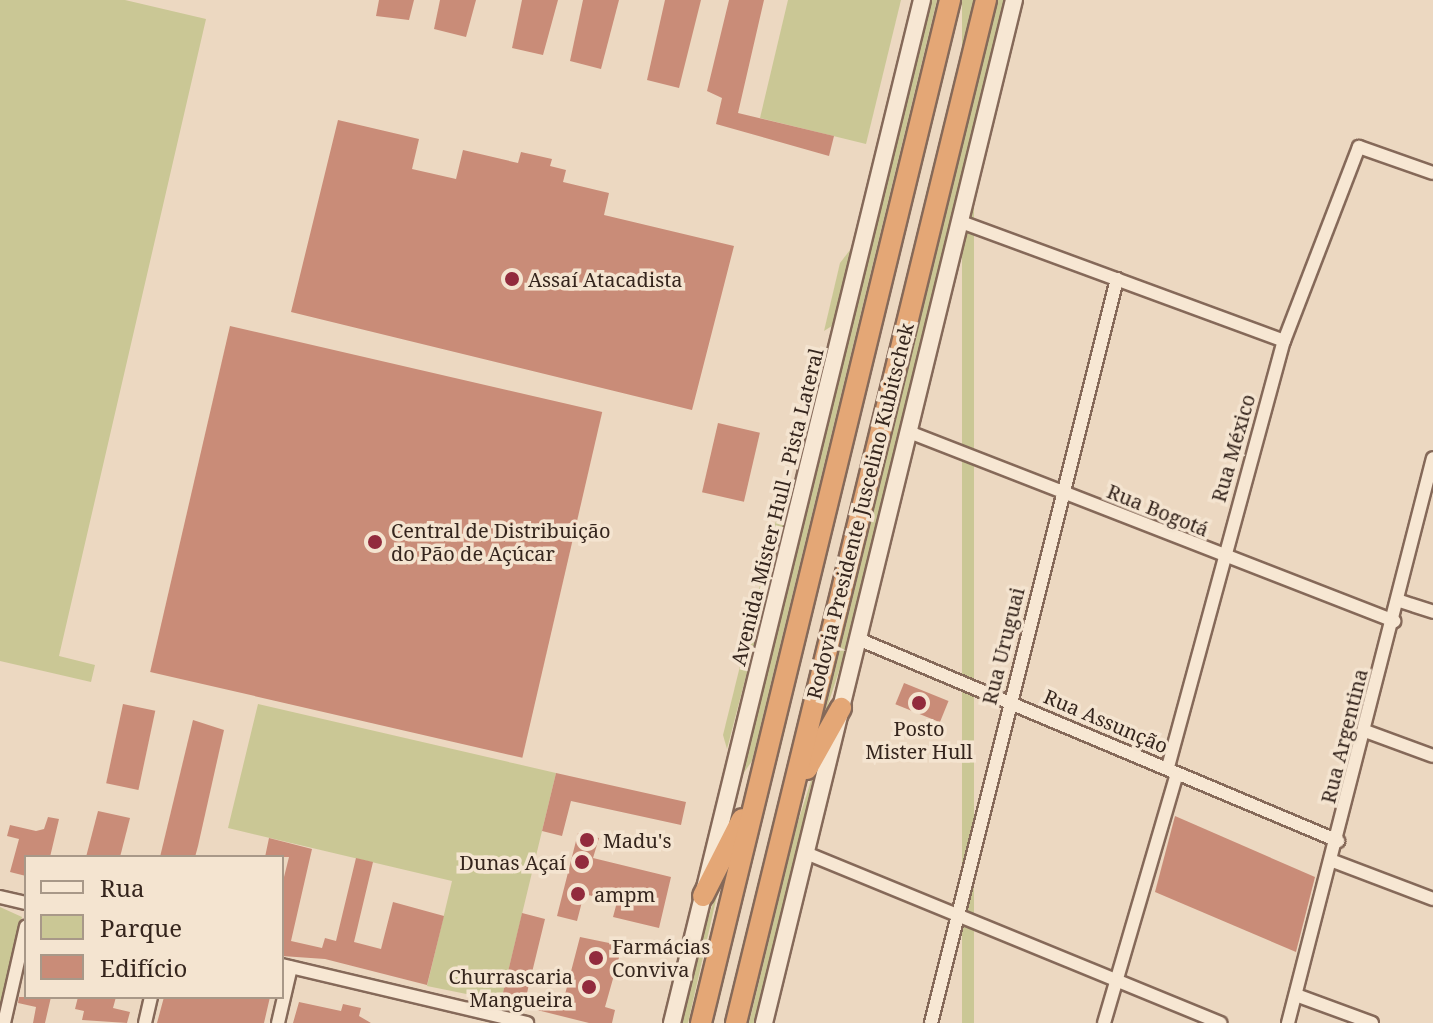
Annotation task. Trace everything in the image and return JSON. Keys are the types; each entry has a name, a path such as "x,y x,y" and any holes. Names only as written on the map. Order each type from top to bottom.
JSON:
{"highway":[{"name":"Rodovia Presidente Juscelino Kubitschek","path":"701,1023 950,0"},
{"name":"Rodovia Presidente Juscelino Kubitschek","path":"736,1023 986,0"},
{"path":"788,809 841,708"},
{"path":"703,896 758,787"}],"main road":[{"name":"Avenida Mister Hull - Pista Lateral","path":"672,1023 922,0"},
{"path":"764,1023 1014,0"}],"street":[{"name":"Rua México","path":"1104,1023 1172,772 1223,558 1284,341 1359,147 1433,173"},
{"path":"961,222 1284,341"},
{"name":"Rua Uruguai","path":"931,1023 1117,279"},
{"name":"Rua Bogotá","path":"909,432 1223,558 1394,621"},
{"name":"Rua Argentina","path":"1288,1023 1400,601 1432,457"},
{"path":"1400,601 1433,612"},
{"name":"Rua Assunção","path":"858,639 1338,841"},
{"path":"1365,731 1433,756"},
{"path":"806,853 1221,1023"},
{"path":"1333,861 1433,899"},
{"path":"0,897 24,903"},
{"path":"4,1023 24,935"},
{"path":"287,966 490,1019 527,1023"},
{"path":"1296,995 1372,1023"},
{"path":"145,1023 151,999"},
{"path":"278,1023 282,999"}],"green space":[{"path":"0,0 125,0 206,19 59,656 95,665 91,682 0,661"},
{"path":"788,0 901,0 866,144 760,118"},
{"path":"929,0 937,0 752,761 743,774 731,820"},
{"path":"962,0 974,0 974,1023 962,1023"},
{"path":"998,0 1007,0 856,619 822,723"},
{"path":"853,246 835,324 824,331 840,263"},
{"path":"780,504 789,511 727,749 723,735"},
{"path":"258,704 556,773 501,1001 427,986 452,881 228,828"},
{"path":"816,765 757,1023 749,1023 796,828"},
{"path":"721,878 688,1023 680,1023 698,950"},
{"path":"0,907 22,917 0,1010"}],"building":[{"path":"379,0 414,0 409,20 376,16"},
{"path":"440,0 476,0 466,37 434,29"},
{"path":"522,0 558,0 543,55 512,48"},
{"path":"583,0 619,0 601,69 570,61"},
{"path":"665,0 701,0 679,88 647,80"},
{"path":"729,0 764,0 738,113 834,136 829,156 716,124 722,98 707,91"},
{"name":"Assaí Atacadista","path":"338,120 419,139 412,169 456,179 463,150 518,163 521,152 552,159 550,166 566,170 563,182 609,193 604,215 734,246 692,410 291,312"},
{"name":"Central de Distribuição do Pão de Açúcar","path":"230,326 602,412 522,758 150,672"},
{"path":"718,423 760,433 744,502 702,492"},
{"path":"904,683 949,701 940,722 895,704"},
{"path":"123,704 155,711 138,790 106,783"},
{"path":"193,720 224,730 196,855 160,855"},
{"path":"556,773 686,802 681,825 571,801 562,836 542,831"},
{"path":"98,811 130,818 121,855 87,855"},
{"path":"1175,816 1315,877 1296,952 1155,892"},
{"path":"48,817 59,819 50,855 24,855 24,876 10,872 19,839 7,836 10,825 36,831 44,829"},
{"path":"578,833 599,838 593,858 671,877 659,928 613,917 617,902 584,894 577,921 557,916"},
{"path":"269,838 312,849 291,941 322,948 325,938 336,941 356,858 373,862 354,942 381,949 393,902 444,916 427,985 325,959 284,956 284,877 289,857 265,855"},
{"path":"522,913 545,919 527,993 563,1002 580,937 614,944 620,954 605,1007 615,1010 612,1023 589,1023 501,1001"},
{"path":"19,997 51,999 45,1023 33,1023 36,1007 18,1003"},
{"path":"78,999 115,999 113,1008 130,1012 127,1023 82,1020 84,1011 75,1009"},
{"path":"163,999 270,999 264,1023 157,1023"},
{"path":"299,1002 341,1011 343,1004 361,1008 359,1016 371,1023 293,1023"}],"place":[{"name":"Assaí Atacadista","path":"512,279"},
{"name":"Central de Distribuição do Pão de Açúcar","path":"375,542"},
{"name":"Posto Mister Hull","path":"919,703"},
{"name":"Madu's","path":"587,840"},
{"name":"Dunas Açaí","path":"582,862"},
{"name":"ampm","path":"578,894"},
{"name":"Farmácias Conviva","path":"596,958"},
{"name":"Churrascaria Mangueira","path":"589,987"}]}
